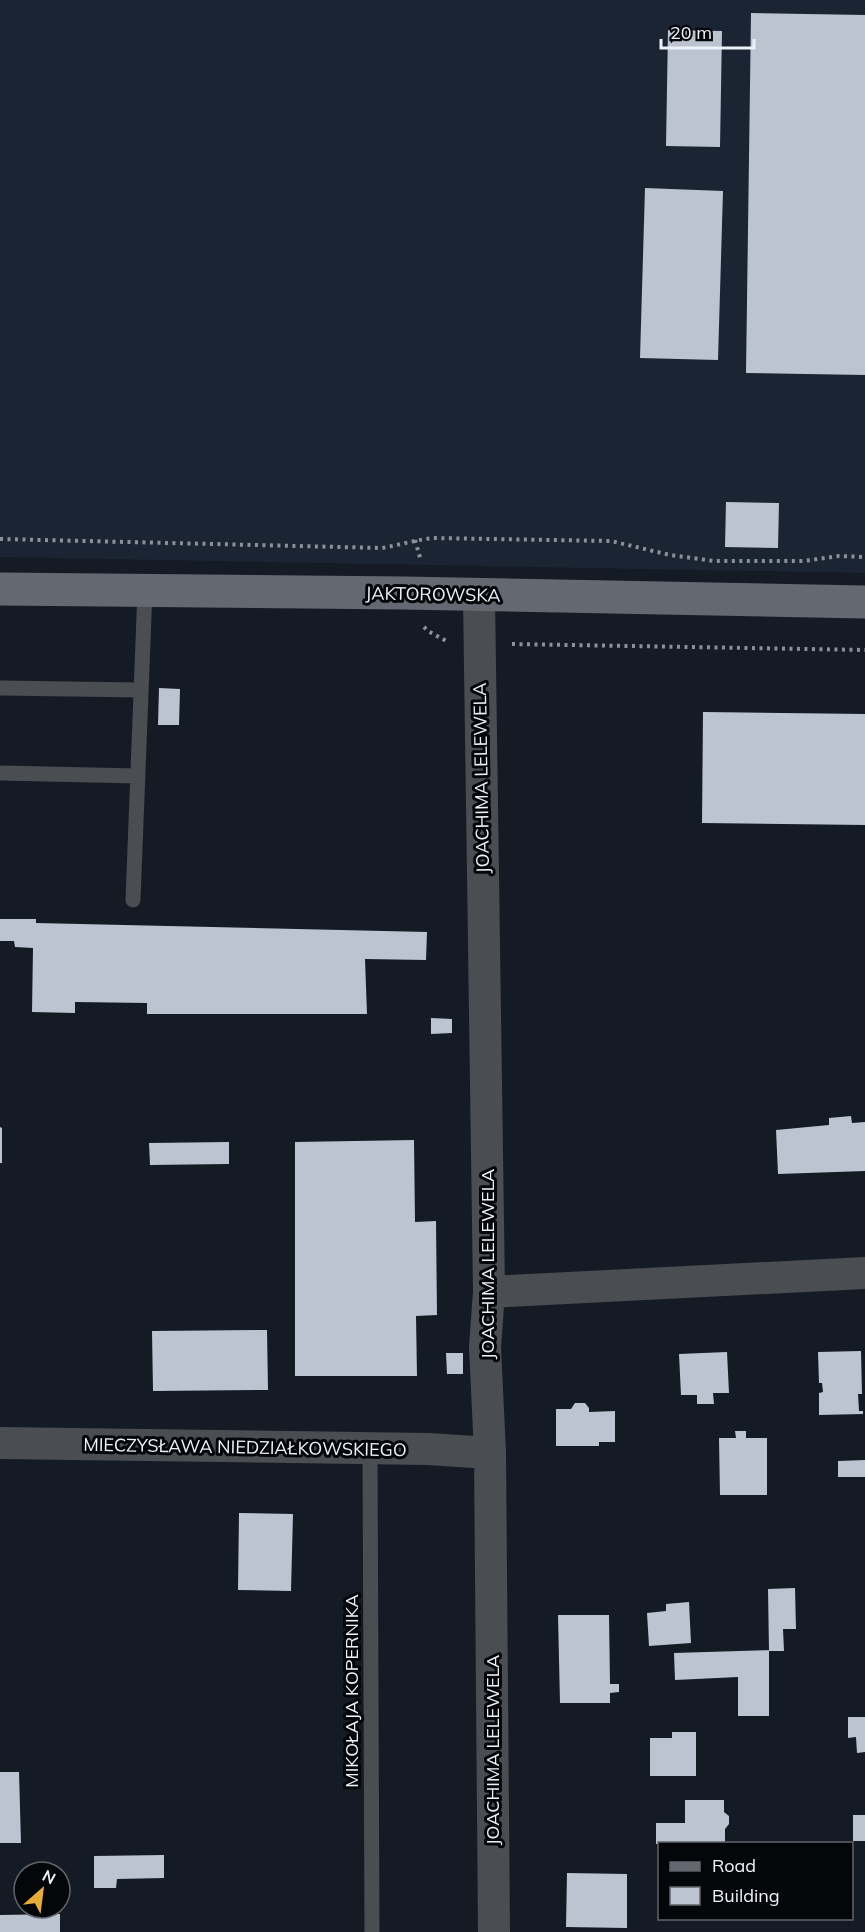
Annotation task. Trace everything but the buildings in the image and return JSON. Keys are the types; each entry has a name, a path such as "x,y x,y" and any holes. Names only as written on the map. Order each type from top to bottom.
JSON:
{"main road":[{"name":"JAKTOROWSKA","path":"0,589 865,602"}],"street":[{"name":"JOACHIMA LELEWELA","path":"479,596 489,1292 485,1347 490,1453 494,1932"},
{"path":"489,1292 865,1273"},
{"name":"MIECZYSŁAWA NIEDZIAŁKOWSKIEGO","path":"0,1443 490,1453"}],"lane":[{"path":"133,900 145,590"},
{"path":"0,688 141,690"},
{"path":"0,773 138,776"},
{"name":"MIKOŁAJA KOPERNIKA","path":"370,1449 372,1932"}],"path":[{"path":"0,539 382,548 433,538 611,541 670,555 714,561 804,561 839,556 865,557"},
{"path":"508,644 865,650"}],"shaded area":[{"path":"0,0 865,0 865,573 0,557"}]}
